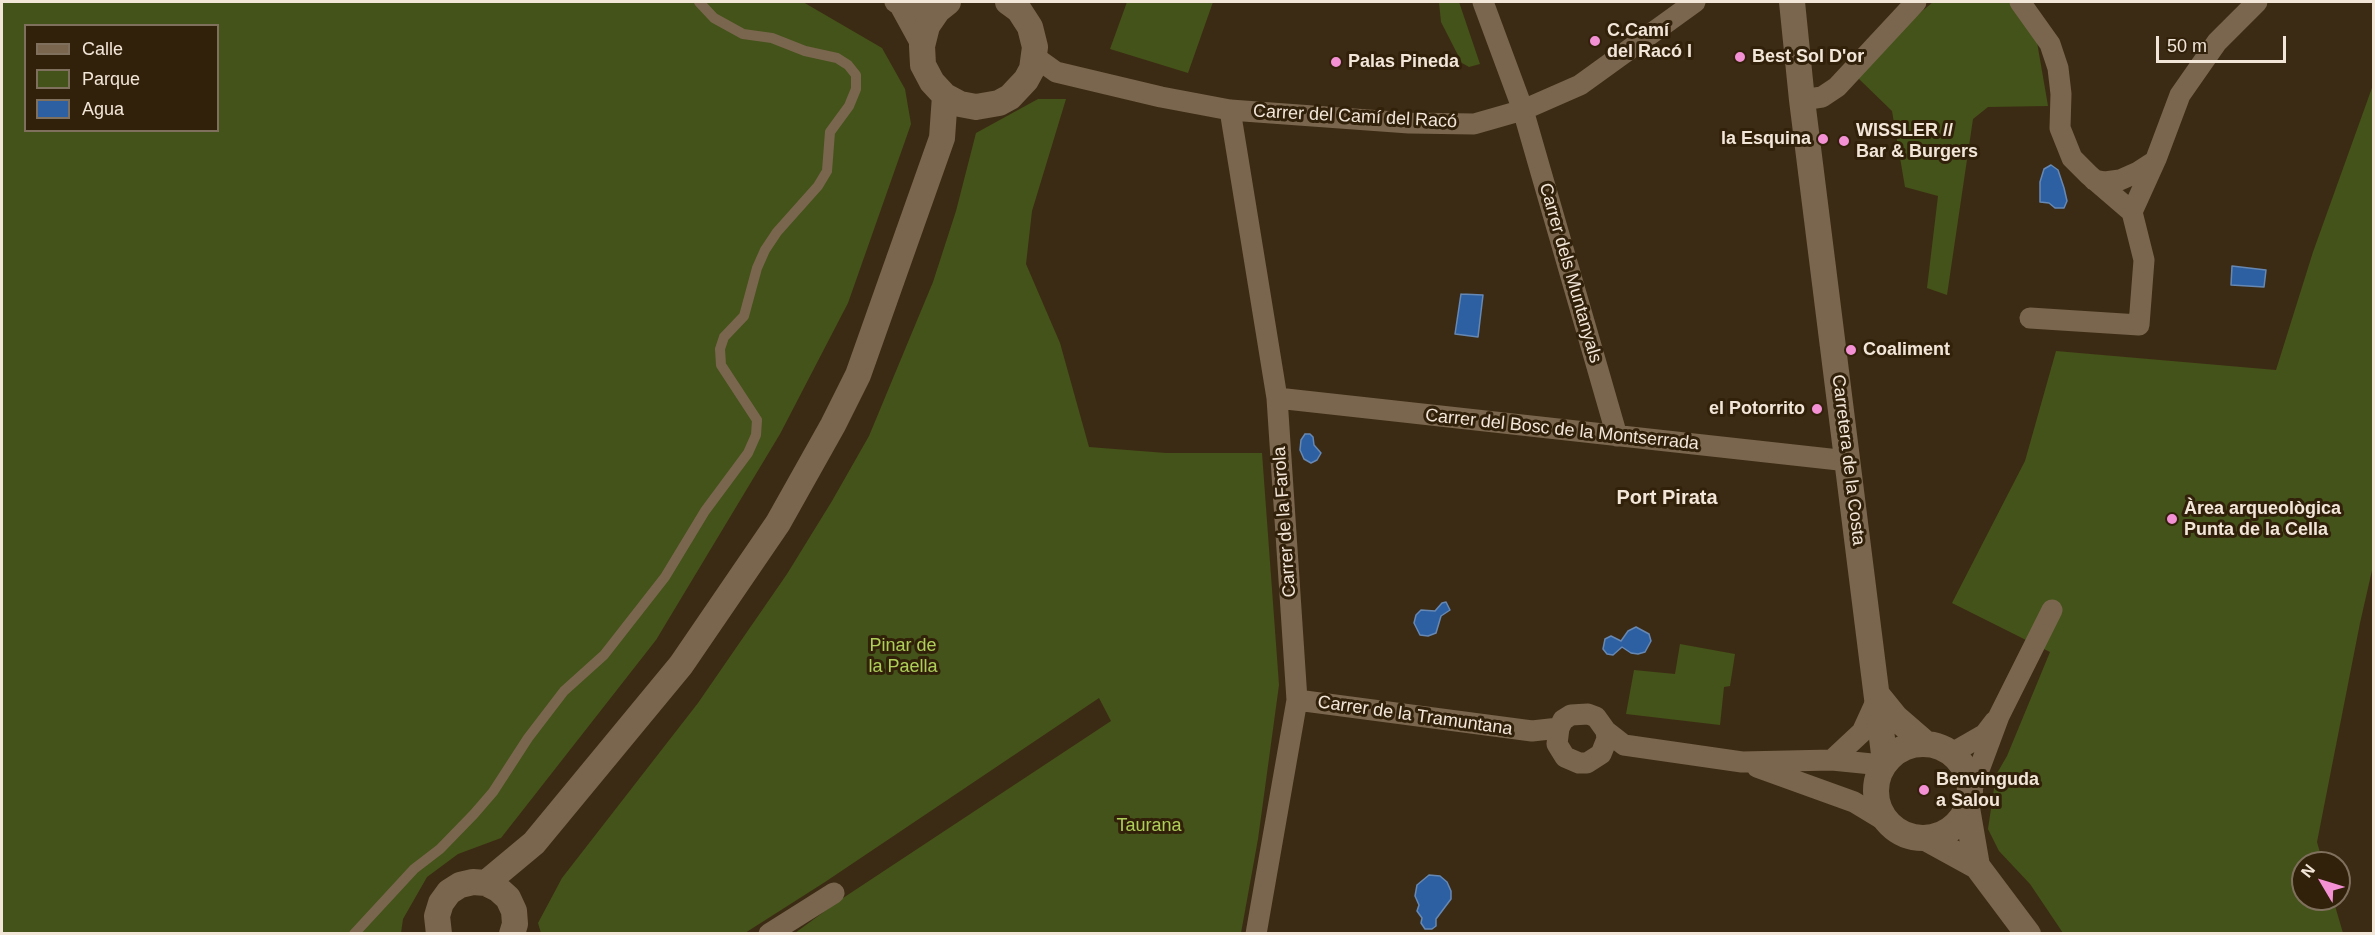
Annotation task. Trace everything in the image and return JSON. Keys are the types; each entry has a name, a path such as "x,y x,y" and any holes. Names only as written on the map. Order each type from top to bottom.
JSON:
{"street":[{"path":"943,6 927,26 922,46 927,74 945,96 960,104 976,107 999,103 1019,89 1030,68 1035,47 1030,27 1019,10 1010,2"},
{"name":"Carrer dels Muntanyals","path":"1483,2 1523,110 1617,436"},
{"name":"Carrer del Camí del Racó","path":"1030,68 1230,110 1409,123 1474,124 1523,110 1580,85 1695,2"},
{"name":"Carretera de la Costa","path":"1792,2 1802,100 1878,696 1884,764"},
{"path":"1802,100 1822,97 1837,87 1916,2"},
{"path":"2020,2 2045,37 2058,68 2061,94 2060,128 2072,158 2132,212 2144,260 2139,325 2030,318"},
{"path":"2132,212 2155,161 2180,95 2217,42 2257,2"},
{"path":"897,3 943,6"},
{"path":"897,3 922,46"},
{"path":"486,883 534,843 681,665 778,523 858,375 939,145 945,96"},
{"path":"939,145 976,107"},
{"name":"Carrer de la Farola","path":"1230,110 1277,398 1297,700 1256,933"},
{"path":"2094,180 2105,182 2121,180 2155,161"},
{"name":"Carrer del Bosc de la Montserrada","path":"1277,398 1848,462"},
{"path":"1742,762 1854,802 1898,831 1912,837 1926,838 1950,829 1960,820 1999,716 2052,610"},
{"path":"1832,760 1862,732 1878,696 1895,717 1925,743"},
{"name":"Carrer de la Tramuntana","path":"1297,700 1558,736"},
{"path":"1588,714 1602,723 1606,731 1607,739 1601,754 1595,760 1579,764 1565,758 1558,736 1571,716 1588,714"},
{"path":"1952,753 1985,734 1999,716"},
{"path":"1606,731 1624,745"},
{"path":"1887,822 1879,809 1875,794 1876,779 1884,764 1896,751 1910,745 1925,743 1939,746 1952,753 1962,764 1969,778 1968,801 1977,866"},
{"path":"1601,754 1624,745 1742,762 1832,760 1884,764"},
{"path":"1926,838 1977,866 2028,933"},
{"path":"508,898 534,843"},
{"path":"439,933 437,916 441,903 449,892 460,885 473,882 486,883 498,889 508,898 514,910 515,924 512,933"},
{"path":"769,933 834,893"}],"lane":[{"path":"354,933 414,869 440,849 474,814 493,792 528,738 564,691 604,655 675,563 705,511 748,453 756,435 757,420 721,365 720,349 724,337 744,316 757,268 765,250 777,232 818,186 826,171 830,132 849,106 856,90 856,75 848,65 837,58 805,51 772,38 743,34 714,18 699,2"}],"green space":[{"path":"2,2 803,2 882,48 905,89 911,124 848,303 780,434 656,640 501,838 458,854 427,877 403,919 401,933 2,933"},
{"path":"1127,2 1213,2 1188,73 1110,49"},
{"path":"1439,2 1459,2 1480,64 1469,67 1462,63 1441,22"},
{"path":"1933,2 2013,2 2037,42 2048,106 1988,107 1973,119 1947,295 1927,288 1938,196 1905,187 1892,111 1858,78 1894,35"},
{"path":"2373,85 2373,566 2317,842 2320,851 2291,851 2291,911 2337,911 2343,933 2063,933 2030,884 1999,851 1988,829 1996,775 2007,756 2050,652 1952,603 2025,461 2056,351 2276,370 2313,252"},
{"name":"Pinar de la Paella","path":"1038,99 1066,99 1032,211 1026,264 1060,343 1089,447 1166,453 1262,453 1279,685 1258,839 1241,933 795,933 840,900 1111,721 1099,698 745,933 541,933 538,923 562,878 698,703 787,574 869,436 933,282 956,211 976,133"},
{"path":"1680,644 1735,654 1730,686 1724,687 1720,725 1626,714 1634,670 1675,674"}],"water":[{"path":"2051,165 2058,170 2064,188 2067,201 2064,208 2055,208 2049,203 2040,202 2040,182 2044,169"},
{"path":"2232,266 2266,270 2264,287 2231,285"},
{"path":"1461,294 1483,295 1478,337 1455,334"},
{"path":"1305,434 1313,437 1314,445 1321,453 1317,460 1311,463 1304,459 1300,450 1301,440"},
{"path":"1446,602 1450,610 1441,616 1436,633 1428,636 1420,635 1414,623 1416,615 1421,610 1435,611"},
{"path":"1636,627 1649,634 1651,641 1645,652 1631,653 1622,647 1613,655 1607,654 1603,649 1605,639 1611,636 1621,641 1628,631"},
{"path":"1429,875 1440,876 1447,882 1451,891 1451,899 1436,919 1436,926 1432,929 1425,929 1417,911 1419,905 1415,896 1417,885"}],"place":[{"name":"C.Camí del Racó I","path":"1595,41"},
{"name":"Best Sol D'or","path":"1740,57"},
{"name":"Palas Pineda","path":"1336,62"},
{"name":"la Esquina","path":"1823,139"},
{"name":"WISSLER // Bar & Burgers","path":"1844,141"},
{"name":"Coaliment","path":"1851,350"},
{"name":"el Potorrito","path":"1817,409"},
{"name":"Àrea arqueològica Punta de la Cella","path":"2172,519"},
{"name":"Benvinguda a Salou","path":"1924,790"}],"district":[{"name":"Port Pirata","path":"1667,498"}],"park label":[{"name":"Taurana","path":"1149,826"}]}
